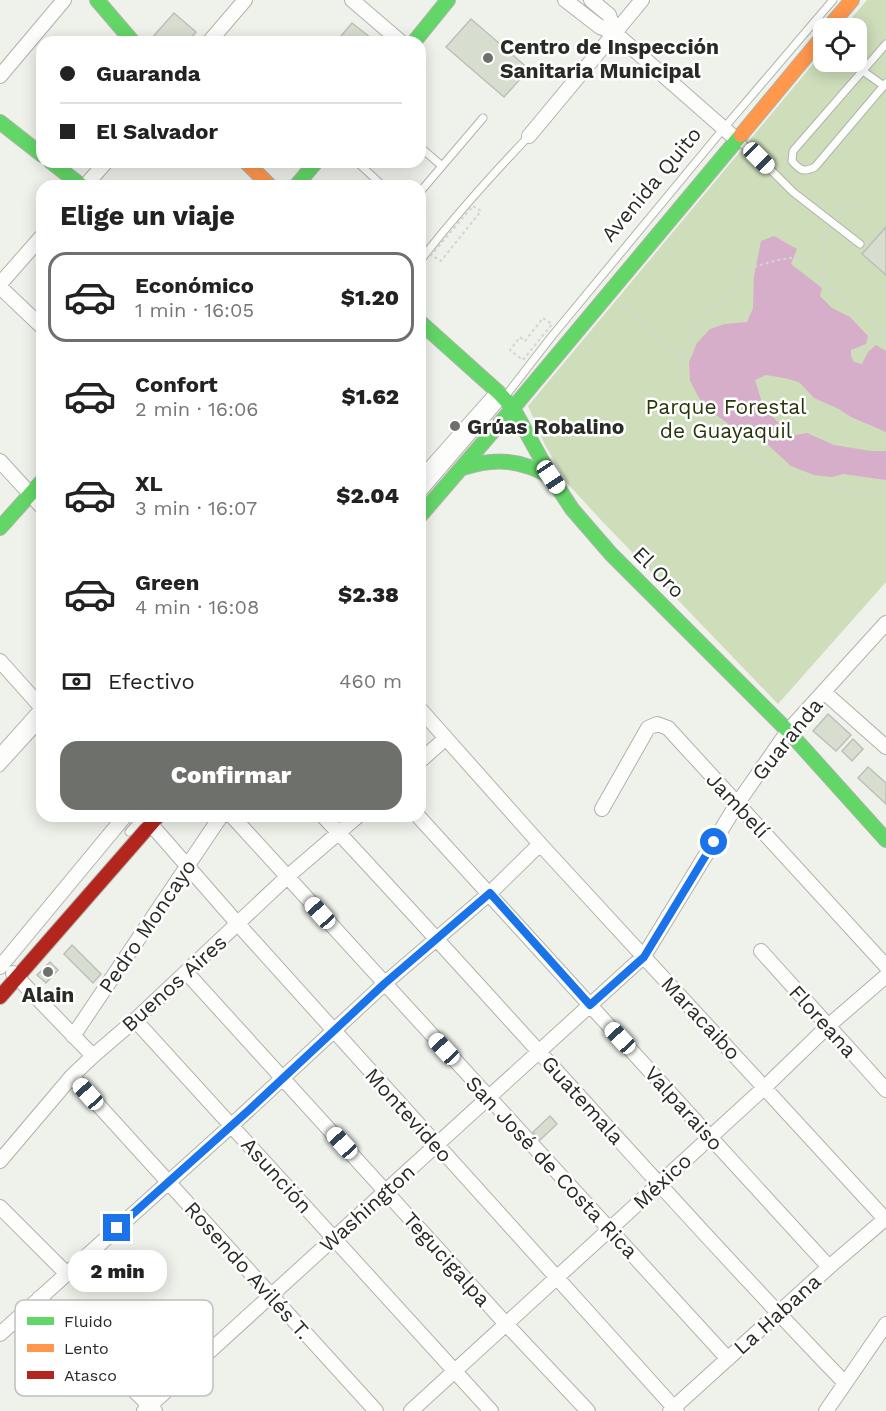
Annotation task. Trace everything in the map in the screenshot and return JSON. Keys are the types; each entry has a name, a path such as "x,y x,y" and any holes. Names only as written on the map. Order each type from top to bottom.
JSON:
{"main road":[{"path":"97,0 128,36"},
{"path":"419,36 448,0"},
{"path":"837,18 852,0"},
{"name":"Avenida Quito","path":"505,399 737,140 813,51"},
{"path":"0,122 36,150"},
{"path":"59,168 75,180"},
{"path":"252,168 264,180"},
{"path":"301,180 311,168"},
{"name":"El Oro","path":"426,327 505,399 572,509 612,554 788,731 886,839"},
{"path":"426,509 463,468 505,399"},
{"path":"463,468 485,462 508,461 530,466 551,477"},
{"path":"0,528 36,488"},
{"path":"0,998 8,968 145,822"}],"street":[{"path":"0,76 64,0"},
{"path":"214,36 245,0"},
{"path":"352,0 394,36"},
{"path":"565,0 600,27 615,33 737,140"},
{"path":"591,0 609,15 615,33"},
{"path":"529,136 642,0"},
{"path":"89,180 100,168"},
{"path":"36,243 0,285 36,321"},
{"path":"426,474 505,399"},
{"path":"0,461 36,500"},
{"name":"Guaranda","path":"644,957 737,804 788,731 825,693 886,623"},
{"path":"874,637 886,647"},
{"path":"0,661 36,701"},
{"path":"825,693 886,747"},
{"path":"0,756 36,715"},
{"name":"Maracaibo","path":"426,716 540,844 886,1220"},
{"name":"Jambelí","path":"602,809 648,728 657,724 668,728 886,966"},
{"path":"426,756 446,738"},
{"path":"93,1056 8,968 120,822"},
{"name":"Montevideo","path":"152,822 238,924 674,1410"},
{"name":"Pedro Moncayo","path":"73,1036 216,822"},
{"name":"San José de Costa Rica","path":"237,822 728,1359"},
{"name":"Guatemala","path":"329,822 778,1314 845,1383"},
{"name":"Buenos Aires","path":"0,1161 72,1076 287,877 351,822"},
{"name":"Valparaiso","path":"424,822 830,1267"},
{"path":"39,1298 283,1079 384,984 490,893 540,844"},
{"name":"Floreana","path":"761,951 886,1090"},
{"name":"Washington","path":"213,1350 644,957"},
{"name":"Tegucigalpa","path":"186,972 588,1411"},
{"name":"México","path":"411,1411 765,1087 827,1027 886,976"},
{"name":"Asunción","path":"135,1020 491,1411"},
{"name":"Rosendo Avilés T.","path":"72,1076 376,1411"},
{"path":"0,1207 67,1274"},
{"name":"La Habana","path":"674,1410 830,1267 886,1220"},
{"path":"0,1334 15,1320"},
{"path":"826,1411 886,1324"},
{"path":"137,1396 150,1409"},
{"name":"Washington","path":"150,1409 164,1396"}],"lane":[{"name":"Avenida Quito","path":"505,399 552,336 833,0"},
{"path":"867,66 886,44"},
{"path":"862,72 793,151 792,161 799,169 807,171 815,167 885,84 865,72"},
{"path":"426,185 483,118"},
{"path":"426,253 472,196 529,136"},
{"path":"737,140 793,192 860,244"},
{"path":"426,152 442,166"},
{"path":"364,168 376,180"},
{"path":"426,489 505,399"},
{"path":"0,768 36,729"},
{"path":"122,841 144,822"}],"path":[{"path":"473,206 481,211 441,261 432,255 473,206"},
{"path":"886,335 832,292 802,256 778,260 750,268 741,276 729,300 702,314 694,327 683,358 680,384 685,403 709,427 754,457 805,479 869,493 886,494"},
{"path":"622,303 683,358"},
{"path":"543,318 552,324 523,360 510,350 520,337 525,341 543,318"},
{"path":"859,357 880,329"}],"green space":[{"name":"Parque Forestal de Guayaquil","path":"867,0 886,0 886,582 778,704 568,484 545,445 528,406 813,64 813,72 867,72 867,18 852,18"}],"shaded area":[{"path":"774,236 797,249 791,264 822,288 820,296 832,308 850,317 868,336 866,344 851,350 854,362 862,364 868,352 876,345 886,351 886,432 814,398 799,382 784,378 766,375 755,380 763,406 786,431 795,435 807,433 834,445 886,451 886,480 843,474 832,477 814,475 791,466 756,434 731,426 703,405 690,381 689,362 697,343 710,329 725,324 747,322 753,308 754,276 761,241"}],"building":[{"path":"174,13 196,32 192,36 154,36"},
{"name":"Centro de Inspección Sanitaria Municipal","path":"471,19 529,69 504,97 446,47"},
{"path":"352,23 368,36 341,36"},
{"path":"886,227 886,275 862,254"},
{"path":"828,714 851,735 836,751 813,731"},
{"path":"853,739 863,749 852,761 842,751"},
{"path":"868,767 886,783 886,804 858,778"},
{"path":"72,945 101,974 93,983 64,954"},
{"name":"Alain","path":"50,962 58,970 46,983 37,975"},
{"path":"550,1116 557,1124 540,1140 533,1132"}],"traffic: fast":[{"path":"97,0 128,36"},
{"path":"419,36 448,0"},
{"path":"0,122 36,150"},
{"path":"426,509 741,135"},
{"path":"59,168 74,180"},
{"path":"301,180 311,168"},
{"path":"426,327 513,408 551,477 572,509 611,554 788,731 886,840"},
{"path":"463,468 486,462 508,462 529,467 551,477"},
{"path":"0,528 36,488"}],"traffic: slow":[{"path":"837,18 852,0"},
{"path":"741,135 813,48"},
{"path":"252,168 264,180"}],"traffic: jam":[{"path":"0,997 153,822"}],"place":[{"name":"Centro de Inspección Sanitaria Municipal","path":"488,58"},
{"name":"Grúas Robalino","path":"455,426"},
{"name":"Alain","path":"48,972"}],"route":[{"path":"117,1228 249,1110 384,984 490,893 590,1005 644,957 714,842"}]}
